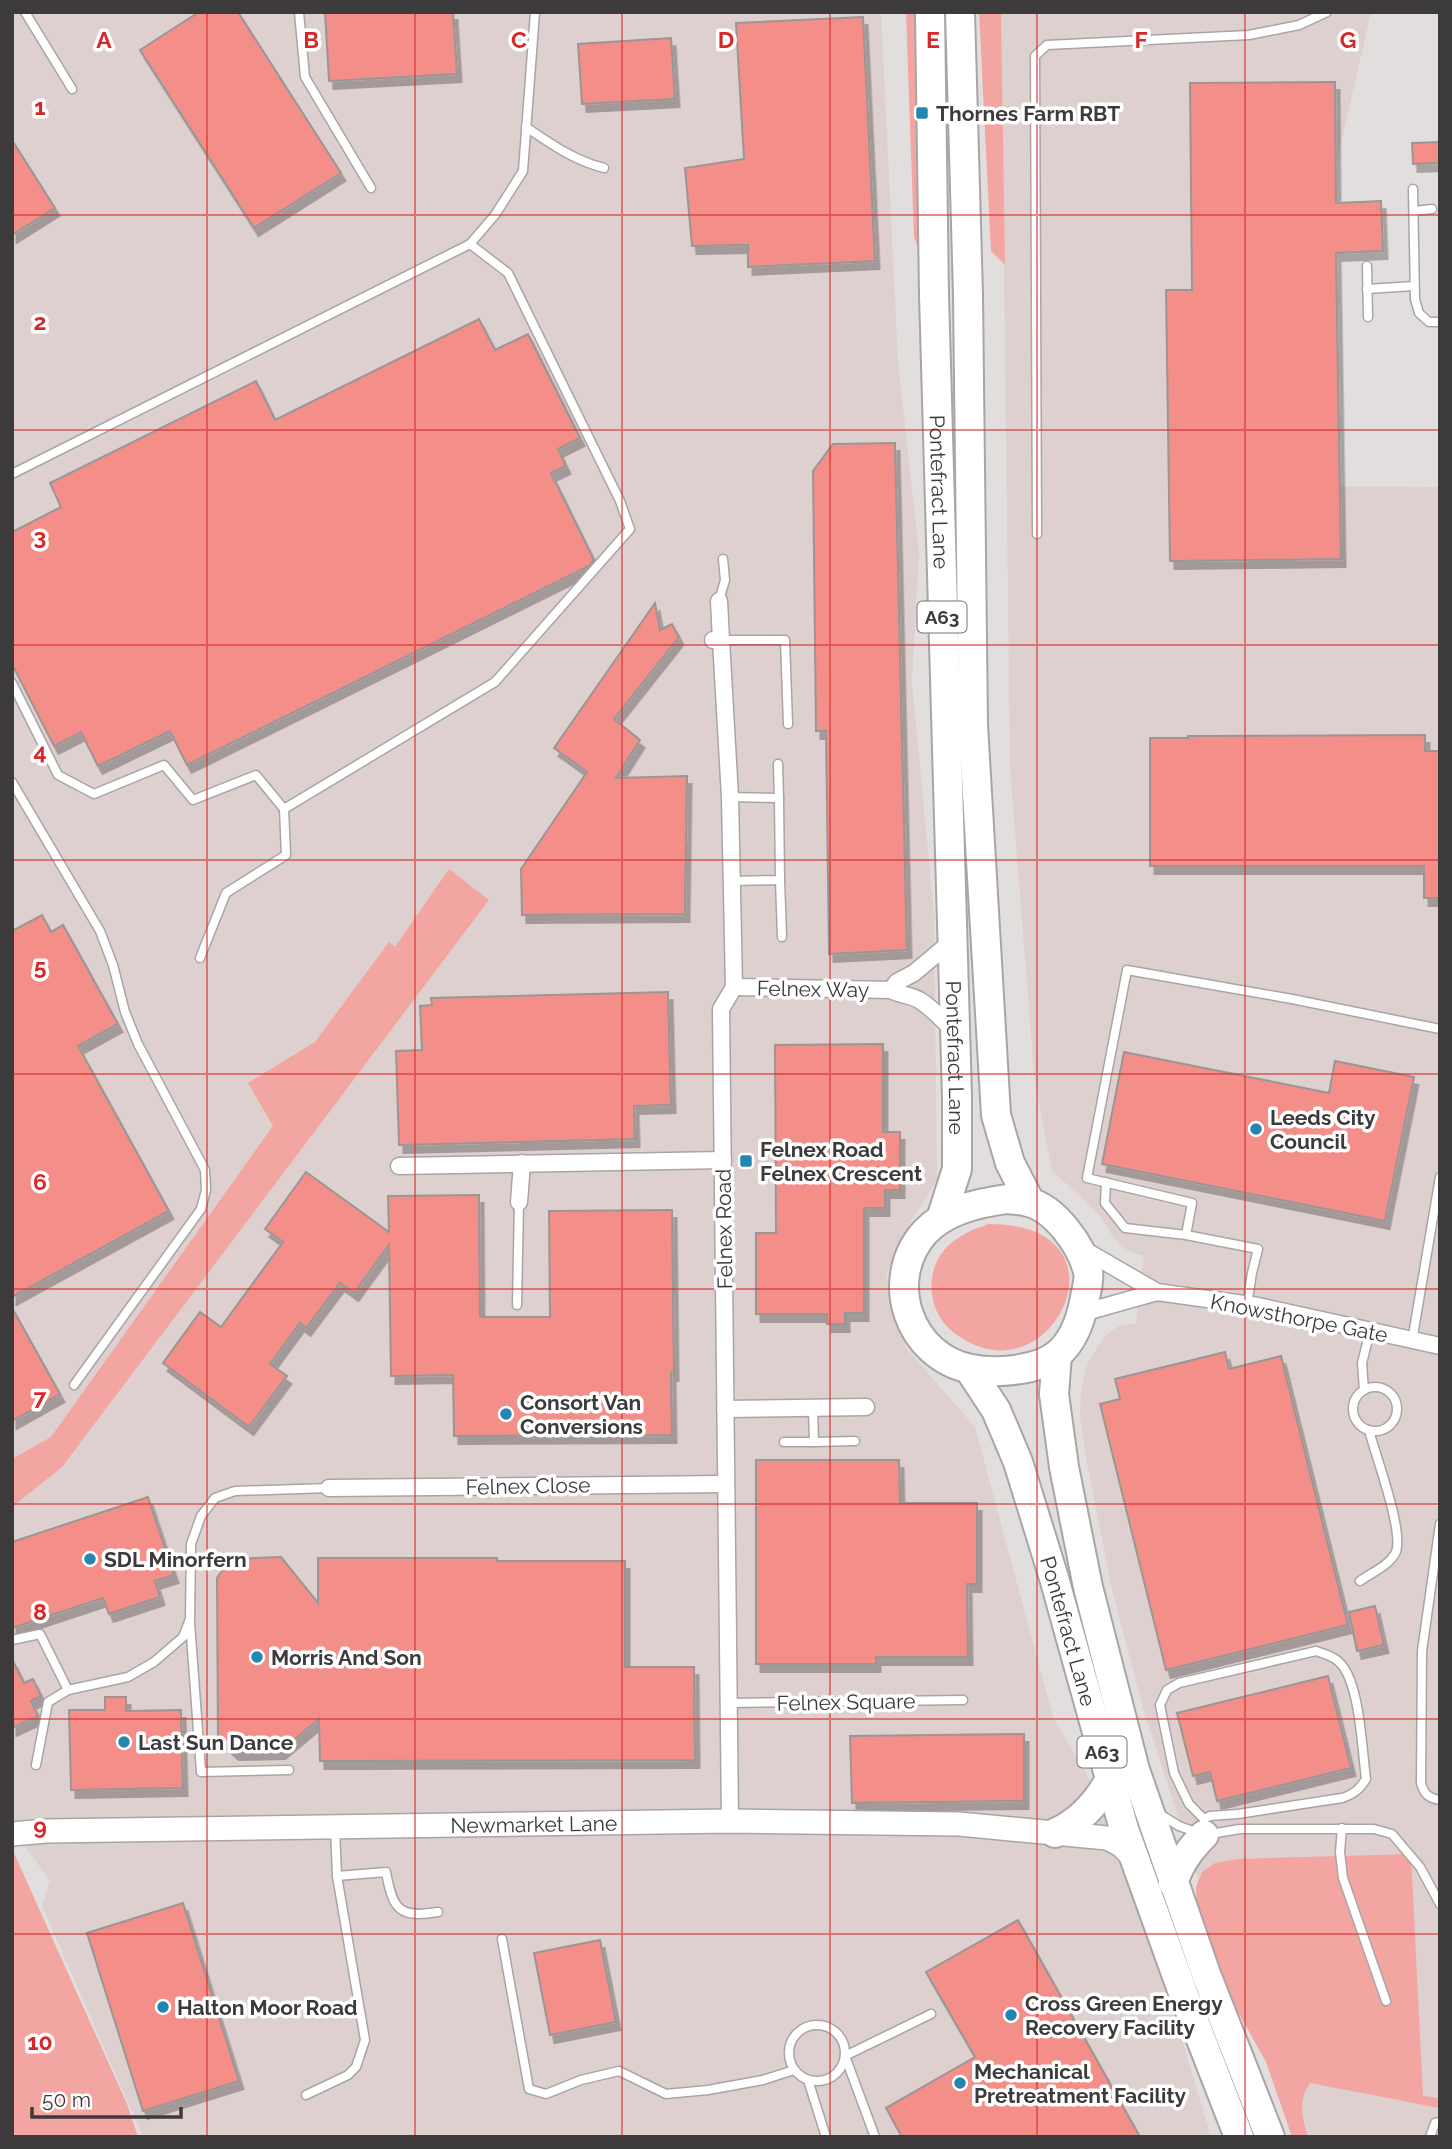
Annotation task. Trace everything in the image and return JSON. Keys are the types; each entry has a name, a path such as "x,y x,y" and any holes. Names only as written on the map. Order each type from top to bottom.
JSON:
{"highway":[{"name":"Pontefract Lane","path":"930,12 934,295 957,1169 941,1219"},
{"name":"Pontefract Lane","path":"960,12 968,295 972,725 996,1115 1010,1163 1030,1202"},
{"name":"A63","path":"1007,1199 1030,1202 1051,1215 1077,1245 1089,1274 1082,1312 1073,1335 1057,1355 1030,1367 996,1372 969,1369 949,1361 929,1348 912,1326 904,1299 905,1275 913,1252 925,1233 941,1219 986,1202 1007,1199"},
{"name":"Pontefract Lane","path":"1057,1355 1054,1394 1064,1467 1101,1640 1135,1770 1206,1974 1270,2137"},
{"name":"Pontefract Lane","path":"969,1369 996,1410 1018,1462 1134,1858 1239,2137"},
{"path":"1055,1833 1070,1826 1094,1805 1110,1779"},
{"path":"1173,1883 1179,1865 1204,1827"}],"street":[{"name":"Felnex Road","path":"719,601 716,640 730,797 734,987 721,1009 730,1821"},
{"name":"Felnex Way","path":"891,990 952,941"},
{"name":"Felnex Way","path":"734,987 891,990 916,998 932,1009 955,1032"},
{"path":"399,1166 723,1160"},
{"path":"519,1202 522,1163"},
{"name":"Knowsthorpe Gate","path":"1077,1245 1157,1292 1247,1305 1440,1346"},
{"name":"Knowsthorpe Gate","path":"1082,1312 1157,1292"},
{"path":"725,1409 866,1408"},
{"name":"Felnex Close","path":"329,1488 726,1484"},
{"name":"Newmarket Lane","path":"12,1834 46,1831 730,1821 959,1824 1107,1838 1121,1845 1134,1858"}],"lane":[{"path":"25,12 72,89"},
{"path":"299,12 305,77 371,188"},
{"path":"12,474 470,244 495,215 523,171 535,12"},
{"path":"1037,534 1035,56 1046,45 1249,34 1299,25 1327,12"},
{"path":"526,127 571,156 604,168"},
{"path":"1413,189 1415,299 1419,313 1429,322 1440,322"},
{"path":"1414,211 1432,209"},
{"path":"284,808 495,681 629,529 620,501 508,273 470,244"},
{"path":"1367,266 1368,317"},
{"path":"1367,289 1414,286"},
{"path":"719,601 725,580 723,559"},
{"path":"716,640 785,640 788,724"},
{"path":"12,683 58,775 94,794 164,765 194,800 256,775 284,808 286,855 226,893 200,958"},
{"path":"778,764 782,937"},
{"path":"12,782 100,931 113,965 125,1012 138,1044 205,1170 206,1190 201,1209 74,1385"},
{"path":"730,797 779,797"},
{"path":"732,881 780,880"},
{"path":"1186,1235 1192,1203 1087,1178 1126,970 1292,999 1440,1030"},
{"path":"1412,1341 1440,1177"},
{"path":"1106,1182 1105,1203 1125,1228 1186,1235 1258,1249 1247,1305"},
{"path":"517,1305 519,1202"},
{"path":"1364,1390 1362,1363 1370,1331"},
{"path":"1364,1390 1385,1390 1391,1394 1396,1414 1383,1429 1369,1430 1357,1422 1353,1408 1358,1395 1364,1390"},
{"path":"813,1408 814,1442"},
{"path":"1360,1581 1388,1562 1396,1552 1398,1540 1394,1515 1369,1430"},
{"path":"784,1442 855,1441"},
{"path":"289,1770 201,1772 190,1619 191,1544 201,1516 215,1498 235,1491 329,1488"},
{"path":"1440,1524 1422,1651 1421,1770 1424,1792 1430,1798 1440,1800"},
{"path":"36,1765 48,1702 68,1690 128,1677 154,1662 183,1637 190,1619"},
{"path":"12,1640 40,1634 68,1690"},
{"path":"1316,1651 1340,1662 1353,1684 1366,1779 1361,1786 1354,1793 1342,1798 1210,1816 1204,1827 1174,1773 1160,1705 1167,1690 1180,1683 1316,1651"},
{"name":"Felnex Square","path":"729,1703 963,1700"},
{"path":"1147,1807 1179,1826 1374,1829 1392,1834 1420,1867 1440,1904"},
{"path":"306,2095 348,2075 356,2067 366,2032 337,1876 335,1828"},
{"path":"1342,1828 1340,1852 1343,1878 1386,2001"},
{"path":"337,1876 386,1872 394,1901 402,1911 414,1916 438,1912"},
{"path":"502,1939 529,2089 546,2094 581,2080 619,2071 666,2094 763,2080 793,2070"},
{"path":"845,2056 931,2014"},
{"path":"818,2024 835,2031 845,2047 845,2056 842,2066 828,2079 808,2080 793,2070 788,2052 789,2043 801,2029 818,2024"},
{"path":"845,2056 875,2137"},
{"path":"808,2080 825,2137"},
{"path":"1430,2137 1434,2123 1440,2122"}],"shaded area":[{"path":"12,12 881,12 898,362 919,552 912,681 934,914 937,1181 911,1220 886,1274 906,1348 975,1427 1053,1717 1101,1799 1113,1848 1168,1992 1211,2137 143,2137 42,1906 50,1881 12,1828"},
{"path":"906,12 918,12 921,255 914,237"},
{"path":"979,12 1001,12 1005,265 991,251"},
{"path":"1001,12 1371,12 1335,170 1339,486 1440,487 1440,2137 1300,2137 1200,1885 1143,1708 1112,1590 1085,1453 1080,1416 1081,1391 1088,1361 1106,1335 1119,1326 1136,1323 1144,1256 1127,1250 1113,1237 1100,1216 1052,1170 1035,1084 1010,768"},
{"path":"449,869 489,900 62,1467 12,1507 12,1459 51,1437 273,1126 248,1083 315,1042 389,942 395,947"},
{"path":"989,1224 1035,1232 1061,1252 1069,1278 1064,1306 1046,1331 1020,1347 988,1349 953,1332 944,1324 934,1302 932,1279 940,1256 961,1236"},
{"path":"13,1851 127,2104 138,2137 12,2137"},
{"path":"1411,1854 1423,2096 1440,2098 1440,2108 1310,2083 1302,2109 1308,2137 1292,2137 1266,2062 1237,2010 1197,1906 1196,1887 1202,1872 1215,1863 1238,1859"}],"building":[{"path":"199,12 238,12 341,173 254,228 140,50"},
{"path":"325,12 453,12 457,74 329,81"},
{"path":"863,17 875,261 748,267 748,245 692,246 685,168 744,159 736,23"},
{"path":"671,38 675,99 582,104 578,44"},
{"path":"1335,82 1336,203 1381,201 1383,251 1336,253 1341,559 1170,561 1166,290 1192,290 1190,83"},
{"path":"12,140 55,208 12,235"},
{"path":"1440,142 1440,163 1413,164 1412,143"},
{"path":"479,319 495,350 528,334 580,438 558,449 566,466 551,473 594,560 589,566 187,765 170,731 98,766 81,732 54,746 12,664 12,532 61,507 50,483 256,381 275,420"},
{"path":"895,443 907,950 829,954 826,731 816,731 813,471 833,444"},
{"path":"655,603 660,630 672,624 679,637 614,719 640,740 616,778 687,776 685,914 522,915 521,869 587,772 554,748"},
{"path":"1425,735 1425,751 1440,751 1440,898 1424,898 1424,866 1150,866 1150,738"},
{"path":"42,915 51,932 63,925 118,1024 78,1046 169,1211 12,1297 12,931"},
{"path":"668,992 671,1105 634,1106 635,1139 399,1145 396,1051 422,1050 420,1006 432,1005 431,998"},
{"path":"883,1044 883,1132 900,1132 900,1190 885,1190 885,1208 864,1208 864,1313 845,1313 845,1324 827,1324 827,1314 756,1314 756,1233 776,1233 775,1045"},
{"name":"Leeds City Council","path":"1124,1052 1329,1093 1335,1061 1414,1077 1385,1221 1102,1164"},
{"path":"306,1172 389,1232 388,1196 479,1195 480,1317 550,1317 549,1211 672,1210 672,1435 454,1436 453,1375 391,1376 389,1245 354,1293 340,1283 306,1328 300,1323 270,1364 287,1376 249,1427 163,1363 200,1312 221,1327 283,1242 265,1229"},
{"path":"12,1308 60,1394 12,1421"},
{"path":"1225,1352 1229,1369 1281,1356 1348,1625 1166,1670 1100,1404 1120,1399 1115,1379"},
{"path":"756,1460 899,1460 900,1503 977,1503 977,1584 967,1584 968,1657 876,1657 876,1664 756,1664"},
{"name":"SDL Minorfern","path":"148,1497 174,1575 155,1581 160,1597 109,1614 103,1598 12,1628 12,1542"},
{"path":"281,1557 318,1603 318,1558 625,1561 625,1667 694,1667 695,1760 320,1761 319,1719 281,1751 234,1752 218,1737 217,1578 230,1559"},
{"path":"1375,1606 1384,1645 1357,1651 1349,1612"},
{"path":"12,1659 24,1683 33,1679 41,1696 31,1701 38,1716 12,1728"},
{"path":"1328,1676 1351,1768 1217,1801 1210,1772 1193,1776 1177,1713"},
{"path":"105,1697 126,1697 126,1711 181,1710 183,1788 71,1790 69,1710 105,1710"},
{"path":"1024,1734 1024,1801 852,1803 850,1736"},
{"name":"Halton Moor Road","path":"183,1903 239,2081 143,2111 87,1933"},
{"name":"Cross Green Energy Recovery Facility","path":"1018,1920 1140,2137 902,2137 886,2108 975,2057 926,1972"},
{"path":"600,1940 616,2022 550,2035 534,1953"}],"place":[{"name":"Thornes Farm RBT","path":"922,113"},
{"name":"Leeds City Council","path":"1256,1129"},
{"name":"Felnex Road Felnex Crescent","path":"746,1161"},
{"name":"Consort Van Conversions","path":"506,1414"},
{"name":"SDL Minorfern","path":"90,1559"},
{"name":"Morris And Son","path":"257,1657"},
{"name":"Last Sun Dance","path":"124,1742"},
{"name":"Halton Moor Road","path":"163,2007"},
{"name":"Cross Green Energy Recovery Facility","path":"1011,2015"},
{"name":"Mechanical Pretreatment Facility","path":"960,2083"}]}
